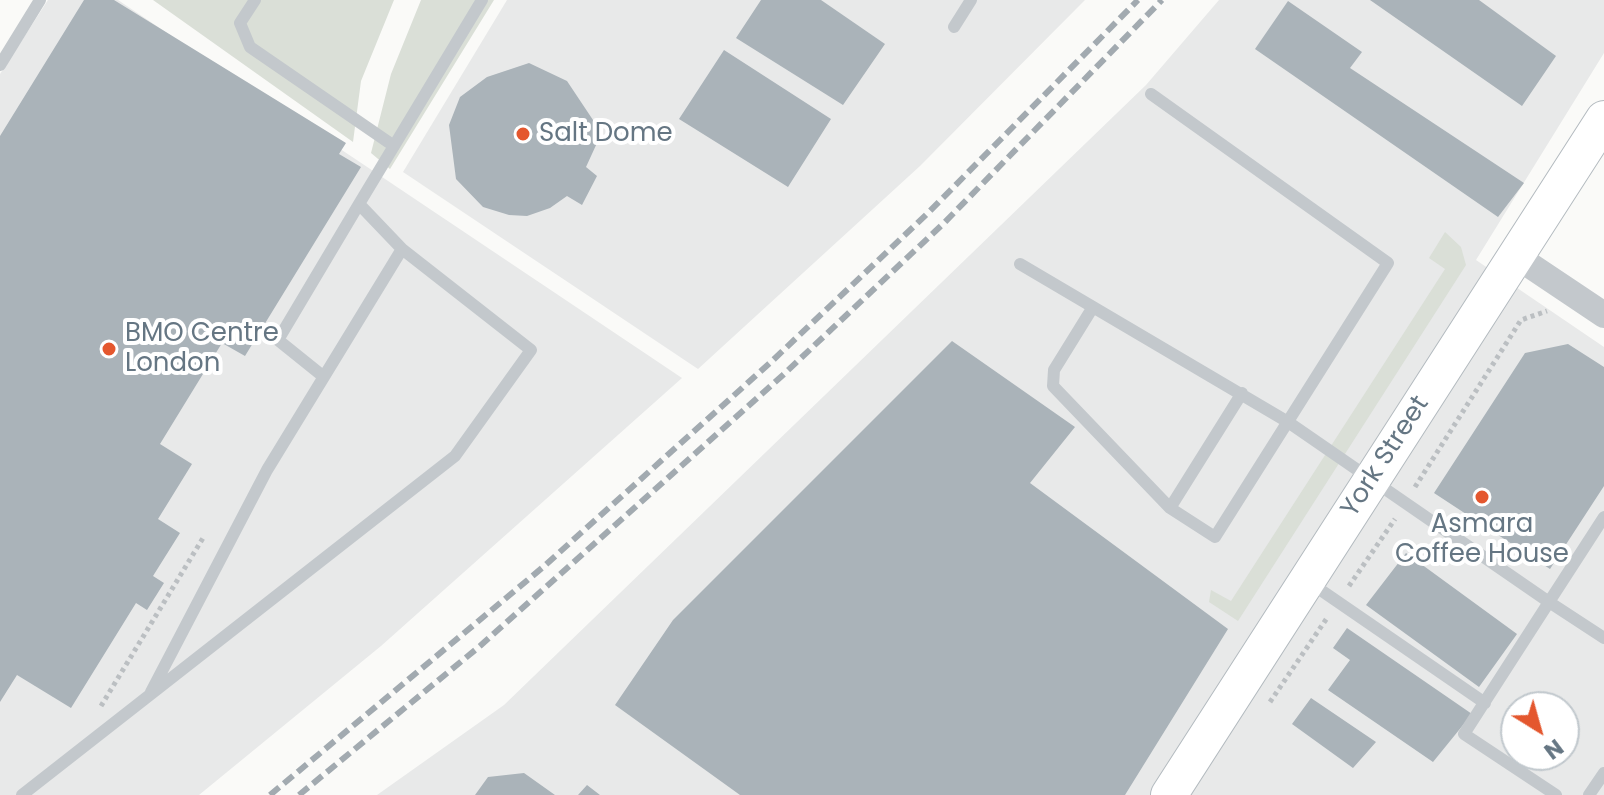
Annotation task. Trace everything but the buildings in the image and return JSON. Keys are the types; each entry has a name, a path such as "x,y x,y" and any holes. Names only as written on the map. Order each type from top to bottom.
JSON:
{"main road":[{"name":"York Street","path":"1169,795 1604,119"}],"street":[{"path":"1516,256 1604,315"}],"lane":[{"path":"0,65 40,0"},
{"path":"255,0 240,23 250,47 394,146"},
{"path":"324,377 278,340 482,0"},
{"path":"954,27 971,0"},
{"path":"1093,307 1054,370 1053,386 1170,508 1215,537 1388,263 1151,94"},
{"path":"22,795 455,456 531,350 402,249 359,204"},
{"path":"151,692 267,470 402,249"},
{"path":"1020,264 1288,422 1404,505 1604,638"},
{"path":"1170,508 1242,393"},
{"path":"1556,795 1464,734 1604,517"},
{"path":"1307,581 1485,703"},
{"path":"1589,795 1604,773"}],"path":[{"path":"1263,712 1404,505 1521,320 1545,310 1555,313"},
{"path":"97,710 203,538"}],"shaded area":[{"path":"48,0 118,0 682,378 381,646 199,795 0,795 0,74"},
{"path":"153,0 394,0 361,81 353,142"},
{"path":"421,0 494,0 390,169 371,153 391,74"},
{"path":"507,0 1085,0 920,166 698,369 403,172"},
{"path":"1219,0 1604,0 1604,53 1476,260 1604,347 1604,795 377,795 504,705 1146,85"},
{"path":"1445,232 1461,247 1466,265 1238,621 1209,602 1211,590 1231,601 1445,269 1429,258"}],"railway":[{"path":"270,795 542,568 771,362 928,213 1138,0"},
{"path":"299,795 480,646 783,375 945,222 1162,0"}],"place":[{"name":"Salt Dome","path":"523,134"},
{"name":"BMO Centre London","path":"109,349"},
{"name":"Asmara Coffee House","path":"1482,497"}]}
